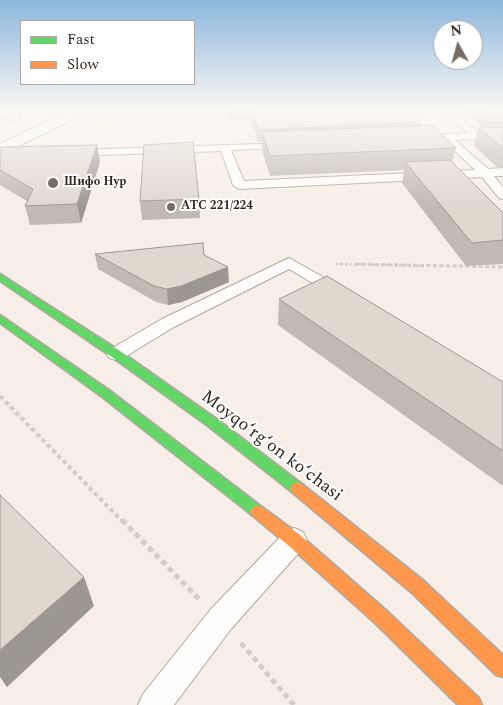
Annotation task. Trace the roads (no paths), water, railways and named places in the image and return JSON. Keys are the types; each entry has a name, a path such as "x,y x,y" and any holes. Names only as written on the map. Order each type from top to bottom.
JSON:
{"main road":[{"name":"Moyqoʻrgʻon koʻchasi","path":"0,277 116,354 213,423 325,509 496,650"},
{"path":"0,318 105,393 294,540 382,618 472,705"}],"street":[{"path":"0,150 16,142"}],"lane":[{"path":"451,142 486,173 502,193"},
{"path":"59,153 295,145"},
{"path":"225,148 239,185 503,172"},
{"path":"0,155 20,155"},
{"path":"116,354 168,323 289,263 358,303"},
{"path":"154,705 221,619 294,540"}],"place":[{"name":"Шифо Нур","path":"53,183"},
{"name":"АТС 221/224","path":"171,207"}]}
